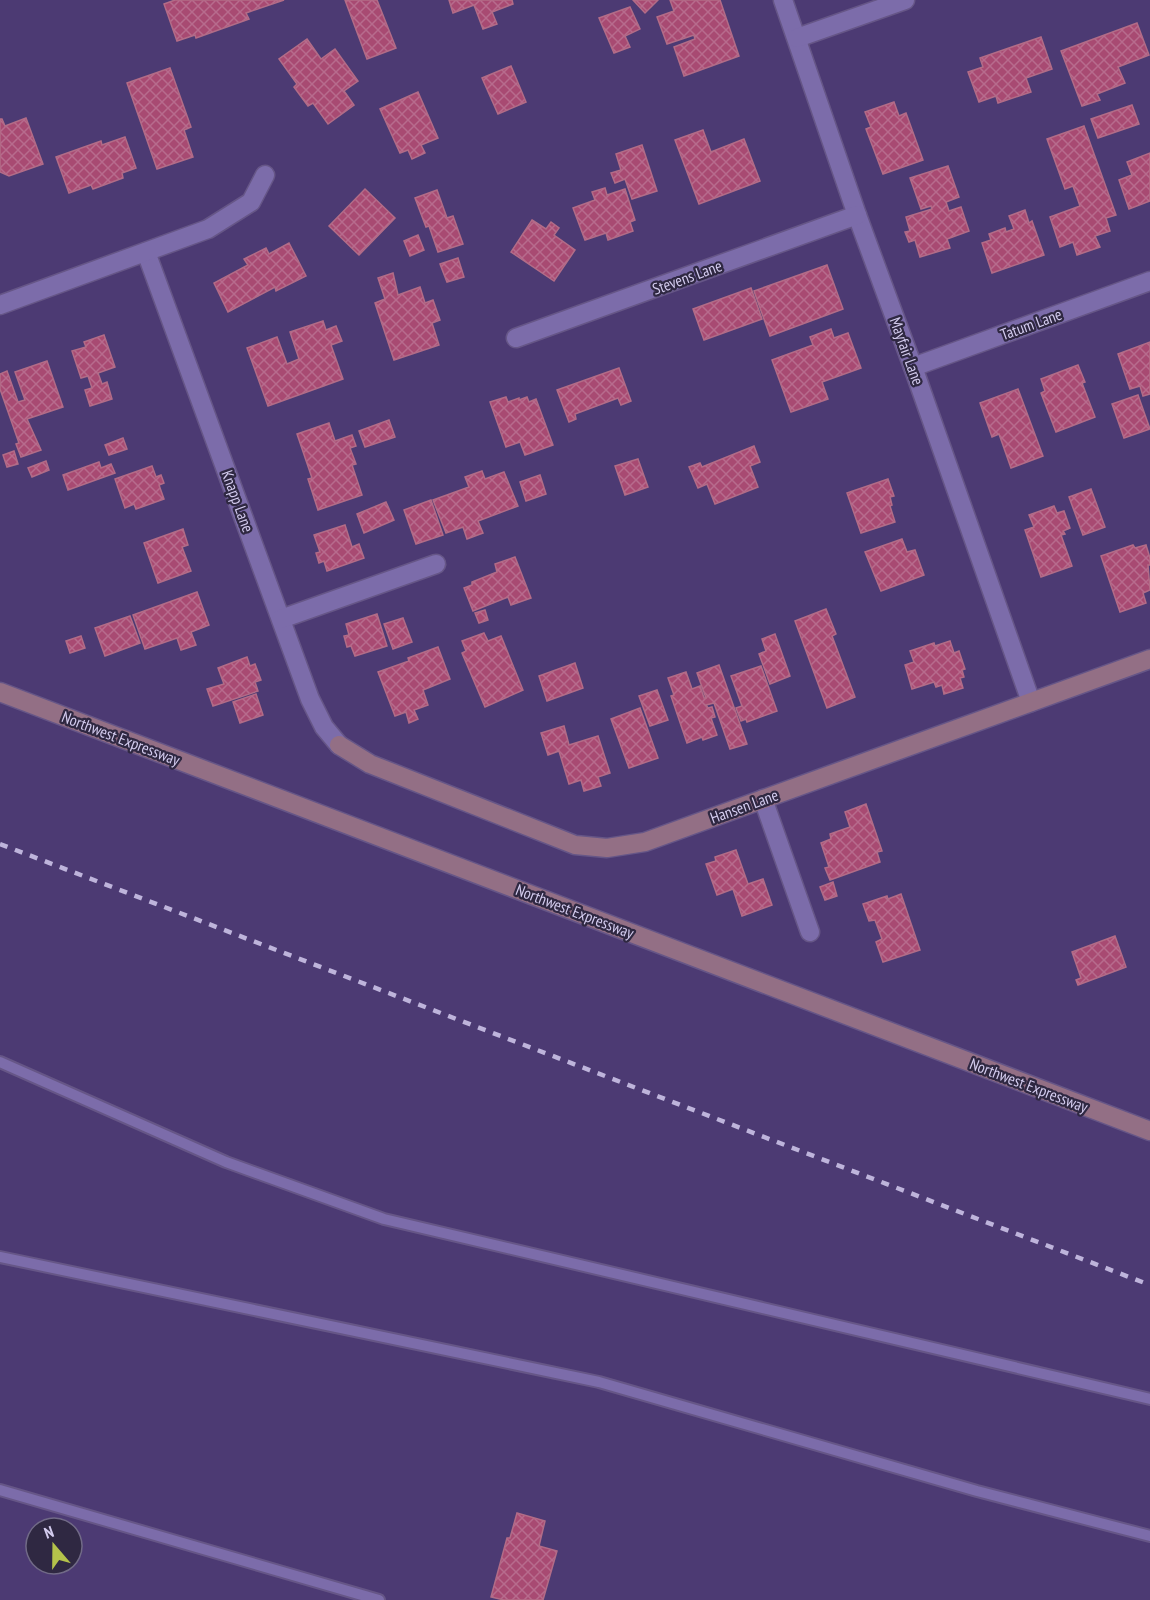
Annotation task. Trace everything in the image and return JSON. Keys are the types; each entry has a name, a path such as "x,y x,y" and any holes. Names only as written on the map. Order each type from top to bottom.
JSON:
{"main road":[{"name":"Hansen Lane","path":"339,745 370,764 575,845 607,848 645,842 1150,659"},
{"name":"Northwest Expressway","path":"0,692 1150,1131"}],"street":[{"name":"Mayfair Lane","path":"783,0 857,215 1032,702"},
{"path":"797,39 906,0"},
{"path":"0,305 208,229 251,202 265,175"},
{"name":"Stevens Lane","path":"516,338 857,215"},
{"name":"Knapp Lane","path":"146,252 310,699 324,727 339,745"},
{"name":"Tatum Lane","path":"913,367 1150,281"},
{"path":"281,620 436,564"},
{"path":"763,799 810,932"}],"lane":[{"path":"0,1062 226,1162 384,1219 1150,1399"},
{"path":"0,1257 599,1382 977,1491 1150,1536"},
{"path":"0,1490 379,1600"}],"building":[{"path":"175,0 284,0 246,13 249,19 196,38 195,35 177,41 164,4"},
{"path":"345,0 377,0 396,48 367,59"},
{"path":"449,0 512,0 513,4 492,12 497,24 483,29 474,5 453,13"},
{"path":"633,0 658,0 645,13"},
{"path":"670,0 720,0 739,56 684,76 674,47 695,39 694,35 667,44 657,17 674,11"},
{"path":"630,7 640,29 625,36 630,47 614,53 599,18"},
{"path":"1137,23 1149,55 1118,67 1125,83 1097,94 1100,100 1082,106 1061,51"},
{"path":"1041,37 1052,69 1026,78 1031,92 998,103 996,96 979,102 968,72 983,67 980,58"},
{"path":"307,39 321,59 335,49 358,81 344,91 354,105 328,124 313,103 308,106 294,87 297,84 279,59"},
{"path":"511,66 526,102 498,114 482,78"},
{"path":"170,68 191,127 184,130 193,157 157,169 127,83"},
{"path":"418,92 438,138 421,145 425,153 412,159 408,150 400,153 380,109"},
{"path":"894,102 899,116 906,113 923,160 883,174 866,129 871,127 865,112"},
{"path":"1132,105 1139,124 1098,138 1091,119"},
{"path":"26,118 43,164 9,176 0,172 0,119 5,126"},
{"path":"1084,126 1116,215 1106,218 1110,231 1095,236 1100,247 1077,255 1073,242 1060,247 1050,217 1080,206 1073,186 1065,189 1047,139"},
{"path":"703,130 711,152 744,139 760,181 699,204 675,140"},
{"path":"125,137 136,168 122,173 123,178 93,189 91,185 69,193 56,157 101,141 102,145"},
{"path":"642,145 657,191 632,199 625,179 615,183 611,173 621,170 616,154"},
{"path":"1150,153 1150,201 1129,209 1119,180 1132,175 1127,162"},
{"path":"948,166 959,197 946,202 949,211 961,207 969,231 947,239 950,248 920,257 915,240 909,242 905,232 910,231 906,217 932,209 931,206 921,209 910,178"},
{"path":"605,188 607,195 625,189 635,220 630,222 633,231 608,240 606,233 585,240 573,208 595,200 592,192"},
{"path":"365,189 395,218 359,255 329,226"},
{"path":"437,190 447,218 453,216 463,244 438,252 429,226 426,227 415,198"},
{"path":"1025,210 1029,223 1032,221 1044,255 992,273 982,243 991,240 989,234 1005,228 1006,232 1014,229 1009,216"},
{"path":"532,220 546,229 551,222 559,228 554,235 575,250 554,281 511,252"},
{"path":"418,235 424,250 410,256 404,241"},
{"path":"289,243 306,276 276,291 275,287 228,312 214,283 248,265 244,259 266,248 269,254"},
{"path":"458,258 464,277 447,282 440,264"},
{"path":"827,265 843,309 770,336 754,291"},
{"path":"393,273 398,295 420,287 425,303 433,300 440,320 432,323 439,345 394,360 375,303 385,299 378,278"},
{"path":"751,288 762,319 704,340 693,309"},
{"path":"323,321 326,330 336,326 342,341 331,345 343,379 268,406 247,348 277,337 287,364 299,359 290,332"},
{"path":"831,329 834,338 848,333 861,368 822,382 828,399 791,412 772,360 813,345 810,337"},
{"path":"104,335 115,367 98,373 102,384 107,382 112,399 90,406 85,390 92,388 88,376 81,378 72,351 86,347 84,342"},
{"path":"1150,342 1150,394 1143,396 1140,386 1130,389 1118,354"},
{"path":"47,361 63,407 27,419 41,450 21,457 16,444 19,443 0,389 0,374 7,371 18,402 25,400 15,372"},
{"path":"1078,365 1095,417 1056,432 1041,393 1045,391 1041,379"},
{"path":"619,368 631,401 621,405 618,398 575,414 576,419 569,422 557,390"},
{"path":"1018,389 1043,456 1011,468 999,434 992,437 980,403"},
{"path":"1138,395 1150,429 1124,438 1112,404"},
{"path":"506,397 508,402 527,397 529,402 536,399 553,445 525,455 520,442 506,447 490,402"},
{"path":"389,420 395,437 365,447 359,431"},
{"path":"329,423 335,441 352,435 356,446 350,448 356,464 352,465 362,495 318,510 308,479 312,478 297,434"},
{"path":"123,438 127,449 109,455 105,445"},
{"path":"754,446 760,462 750,466 758,487 715,504 707,484 698,488 689,467 700,463 702,467"},
{"path":"14,451 18,464 7,467 3,455"},
{"path":"638,459 648,487 625,495 615,466"},
{"path":"46,461 49,470 32,477 28,468"},
{"path":"99,462 101,468 111,464 115,473 68,490 63,475"},
{"path":"152,466 156,477 161,475 164,483 159,485 164,499 136,509 134,504 125,508 115,479"},
{"path":"482,471 485,479 504,472 518,506 478,521 483,533 467,539 463,527 446,533 433,500 469,487 465,477"},
{"path":"540,475 546,494 526,501 520,482"},
{"path":"888,479 894,496 890,497 892,505 890,506 895,522 861,533 847,493"},
{"path":"1091,489 1105,527 1083,535 1069,497"},
{"path":"431,500 443,535 416,544 404,510"},
{"path":"386,502 394,520 364,533 357,514"},
{"path":"1054,506 1057,513 1064,511 1070,528 1063,531 1065,534 1061,535 1072,566 1041,577 1025,530 1034,527 1029,515"},
{"path":"345,525 352,547 359,544 364,558 327,571 324,561 319,563 316,553 320,552 314,535"},
{"path":"183,529 188,545 182,547 191,571 158,583 144,543"},
{"path":"902,539 907,552 915,550 924,575 881,591 865,552"},
{"path":"1133,545 1135,548 1146,545 1150,558 1150,565 1148,565 1150,590 1143,593 1146,603 1120,612 1101,556"},
{"path":"515,557 531,598 511,605 508,597 473,611 464,588 472,585 472,582 497,572 495,564"},
{"path":"197,592 209,625 191,632 196,645 181,650 177,638 145,649 133,615"},
{"path":"826,609 836,634 832,636 855,697 827,708 795,621"},
{"path":"485,610 488,620 479,623 475,613"},
{"path":"377,614 387,646 355,656 351,646 347,647 344,636 349,635 346,624"},
{"path":"130,616 140,643 105,656 95,628"},
{"path":"403,618 412,642 393,649 384,624"},
{"path":"484,633 488,641 501,636 523,690 485,707 462,653 466,651 462,641"},
{"path":"775,634 790,676 770,684 759,654 766,651 762,639"},
{"path":"81,636 85,648 70,653 66,641"},
{"path":"950,641 954,653 959,651 965,669 962,670 964,677 960,678 963,688 944,694 942,685 936,687 934,682 912,689 905,665 914,662 910,651 934,643 935,646"},
{"path":"438,647 450,679 423,690 428,705 414,710 418,719 409,723 406,712 395,716 378,672"},
{"path":"247,657 250,666 255,664 261,680 255,682 258,691 213,706 207,689 224,684 218,668"},
{"path":"575,663 583,688 547,701 539,676"},
{"path":"719,665 747,744 730,749 714,703 706,705 708,708 712,707 715,717 711,718 717,735 703,740 702,737 687,743 671,696 674,695 668,678 686,672 692,689 700,686 706,698 697,673"},
{"path":"761,666 777,711 747,722 746,719 741,721 736,708 742,706 731,676"},
{"path":"657,690 668,720 650,726 639,696"},
{"path":"256,694 263,715 240,723 233,702"},
{"path":"640,708 658,758 629,768 611,719"},
{"path":"564,726 569,745 598,736 610,773 598,777 601,786 584,791 581,780 569,784 559,751 548,755 541,733"},
{"path":"866,804 882,851 877,852 880,862 830,880 825,868 829,867 821,843 831,839 830,834 850,827 845,812"},
{"path":"736,850 748,884 763,879 772,905 742,916 733,889 717,895 706,864 716,861 715,857"},
{"path":"833,882 837,896 825,900 820,887"},
{"path":"901,894 920,950 883,962 876,942 882,939 875,920 869,921 863,904"},
{"path":"1115,936 1126,967 1078,985 1076,980 1081,978 1072,952"},
{"path":"517,1513 545,1521 539,1546 557,1551 543,1600 504,1600 491,1597 507,1538 510,1538"}],"railway":[{"path":"0,844 1150,1285"}]}
